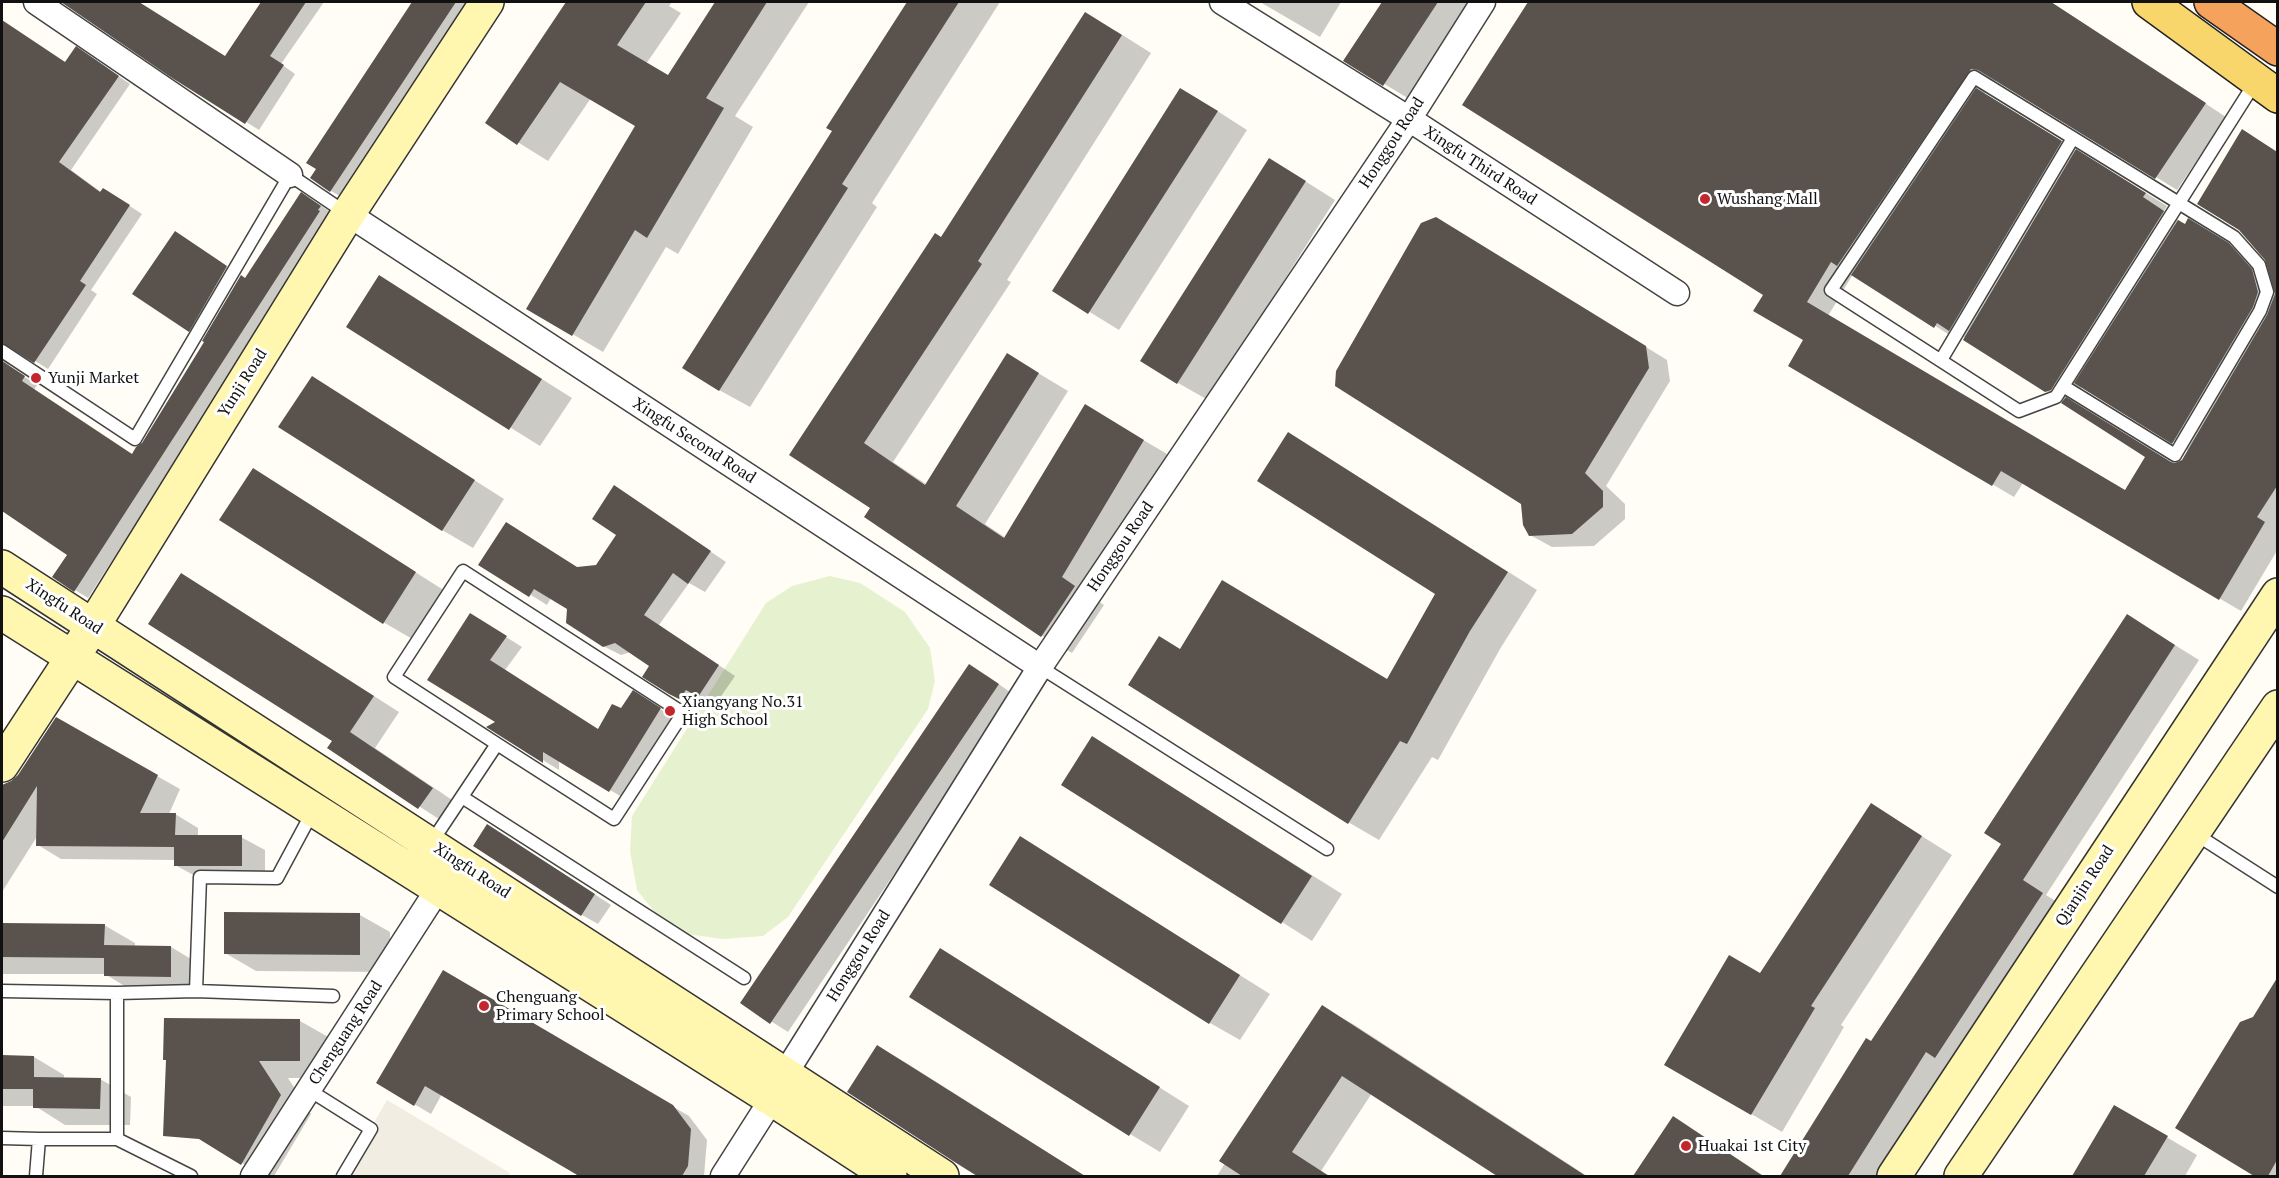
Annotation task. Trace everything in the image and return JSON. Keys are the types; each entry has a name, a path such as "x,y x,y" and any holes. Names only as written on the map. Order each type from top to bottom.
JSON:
{"highway":[{"path":"2211,2 2277,49"}],"main road":[{"path":"2149,2 2267,88"}],"street":[{"path":"36,2 290,175"},
{"name":"Yunji Road","path":"2,765 93,626 348,214 487,2"},
{"name":"Xingfu Third Road","path":"1222,2 1409,119 1677,293"},
{"name":"Honggou Road","path":"723,1176 1040,668 1409,119 1483,2"},
{"name":"Xingfu Second Road","path":"348,214 1040,668"},
{"name":"Xingfu Road","path":"2,567 430,844 778,1086 890,1176"},
{"name":"Qianjin Road","path":"1894,1176 2277,595"},
{"name":"Xingfu Road","path":"2,613 438,889 778,1086 942,1176"},
{"path":"1961,1176 2277,707"},
{"name":"Chenguang Road","path":"253,1176 438,889"}],"lane":[{"path":"2063,386 2175,455 2260,311 2267,292 2259,265 2234,237 2179,203 1974,77 1831,290 2019,411 2056,397 2179,203 2267,88"},
{"path":"1941,360 2073,138"},
{"path":"2,351 135,439 290,175 348,214"},
{"path":"463,571 683,713 614,819 497,744 393,677 463,571"},
{"path":"1040,668 1327,849"},
{"path":"430,844 497,744"},
{"path":"462,797 744,978"},
{"path":"196,991 200,877 277,878 314,810"},
{"path":"2193,832 2277,887"},
{"path":"2,991 117,993 196,991 333,996"},
{"path":"117,993 117,1138"},
{"path":"309,1090 371,1129 343,1176"},
{"path":"2,1138 117,1138 191,1176"},
{"path":"36,1176 39,1138"}],"green space":[{"path":"830,576 860,583 905,612 930,648 935,681 928,709 788,917 763,936 723,939 687,934 656,914 637,890 630,851 632,816 766,603 792,586"}],"shaded area":[{"path":"387,1100 510,1173 508,1176 343,1176"}],"building":[{"path":"61,2 139,2 225,56 261,2 306,2 270,56 284,65 245,124 169,76"},
{"path":"412,2 456,2 330,192 310,178 316,169 306,163"},
{"path":"566,2 646,2 617,45 668,75 715,2 767,2 706,98 724,108 647,238 635,230 572,336 526,309 635,126 560,82 517,145 485,123"},
{"path":"907,2 959,2 842,184 848,188 719,391 682,368 832,131 826,128"},
{"path":"1382,2 1438,2 1383,86 1343,61"},
{"path":"1528,2 2051,2 2206,103 2155,179 1978,70 1971,69 1837,266 1831,262 1807,302 2125,490 2145,457 2061,403 2066,397 2171,462 2182,460 2267,315 2275,294 2265,260 2239,230 2197,204 2242,129 2277,152 2277,486 2257,517 2265,522 2219,600 2001,471 1992,486 1788,366 1803,340 1753,311 1763,295 1462,105"},
{"path":"1085,12 1122,35 978,261 982,264 864,443 925,485 1007,353 1039,373 956,506 1004,538 1085,404 1144,440 1062,577 1075,586 1041,637 864,517 870,508 789,455 935,233 941,237"},
{"path":"2,20 65,62 76,46 119,76 59,162 100,192 103,188 130,205 80,281 86,285 34,363 2,343"},
{"path":"1180,88 1218,111 1088,314 1052,291"},
{"path":"1976,88 2062,141 1949,331 1937,323 1934,328 1851,275"},
{"path":"2076,149 2146,193 2143,197 2164,211 2051,390 2045,392 1963,340"},
{"path":"1269,158 1306,181 1177,384 1140,361"},
{"path":"301,192 321,206 318,210 320,211 74,592 52,577 67,555 2,511 2,361 25,376 22,381 132,454 142,443 204,342 202,341 241,275 245,278"},
{"path":"1436,217 1646,346 1649,368 1585,473 1603,491 1603,507 1572,534 1529,536 1523,525 1521,504 1335,386 1336,371 1421,223"},
{"path":"2188,218 2229,243 2252,269 2258,292 2253,307 2172,444 2074,383 2178,220 2185,224"},
{"path":"175,231 227,266 189,332 132,294"},
{"path":"379,275 542,379 509,430 346,327"},
{"path":"312,376 475,480 442,531 278,427"},
{"path":"1288,432 1508,572 1470,631 1407,744 1400,741 1348,824 1128,685 1159,636 1180,649 1222,580 1387,679 1435,594 1257,481"},
{"path":"253,468 416,572 383,624 219,520"},
{"path":"614,485 711,551 688,584 673,573 644,615 719,665 698,697 686,690 679,699 669,694 642,677 649,666 615,643 603,647 566,623 567,609 534,589 529,597 478,565 506,522 577,567 596,565 616,535 592,519"},
{"path":"181,573 374,696 350,732 433,788 418,809 327,748 332,741 148,624"},
{"path":"470,613 507,636 490,660 598,729 612,704 621,708 633,690 661,708 609,792 543,752 543,763 486,727 495,722 427,680"},
{"path":"2127,614 2175,645 2023,880 2043,893 1935,1058 1926,1052 1848,1176 1780,1176 1866,1038 1871,1041 2001,844 1984,833"},
{"path":"969,664 999,684 770,1024 740,1003"},
{"path":"56,717 158,775 140,813 176,813 175,835 242,835 242,866 174,866 174,847 36,846 37,786 2,842 2,785 18,775"},
{"path":"1092,736 1312,876 1281,924 1061,785"},
{"path":"1871,803 1922,836 1811,1006 1815,1008 1751,1115 1664,1065 1729,955 1760,973"},
{"path":"487,824 595,894 581,916 473,846"},
{"path":"1020,836 1240,975 1209,1024 989,885"},
{"path":"224,912 360,913 360,955 224,954"},
{"path":"2,923 105,924 104,945 171,946 171,977 104,976 104,958 2,957"},
{"path":"940,948 1160,1087 1129,1136 909,997"},
{"path":"443,970 673,1105 691,1129 688,1166 682,1176 579,1176 425,1086 414,1106 376,1083"},
{"path":"2277,978 2277,1160 2268,1176 2254,1176 2175,1128 2240,1022 2253,1017"},
{"path":"1322,1005 1586,1176 1497,1176 1342,1076 1292,1152 1329,1176 1242,1176 1219,1161"},
{"path":"164,1018 300,1019 300,1061 259,1061 281,1095 241,1165 199,1139 163,1136 166,1060 163,1060"},
{"path":"877,1045 1085,1176 977,1176 953,1161 847,1092"},
{"path":"2,1055 34,1056 34,1077 101,1078 100,1109 33,1108 33,1089 2,1089"},
{"path":"2114,1105 2168,1136 2144,1176 2072,1176"},
{"name":"Huakai 1st City","path":"1673,1116 1763,1176 1633,1176"}],"place":[{"name":"Wushang Mall","path":"1705,199"},
{"name":"Yunji Market","path":"36,378"},
{"name":"Xiangyang No.31 High School","path":"670,711"},
{"name":"Chenguang Primary School","path":"484,1006"},
{"name":"Huakai 1st City","path":"1686,1146"}]}
